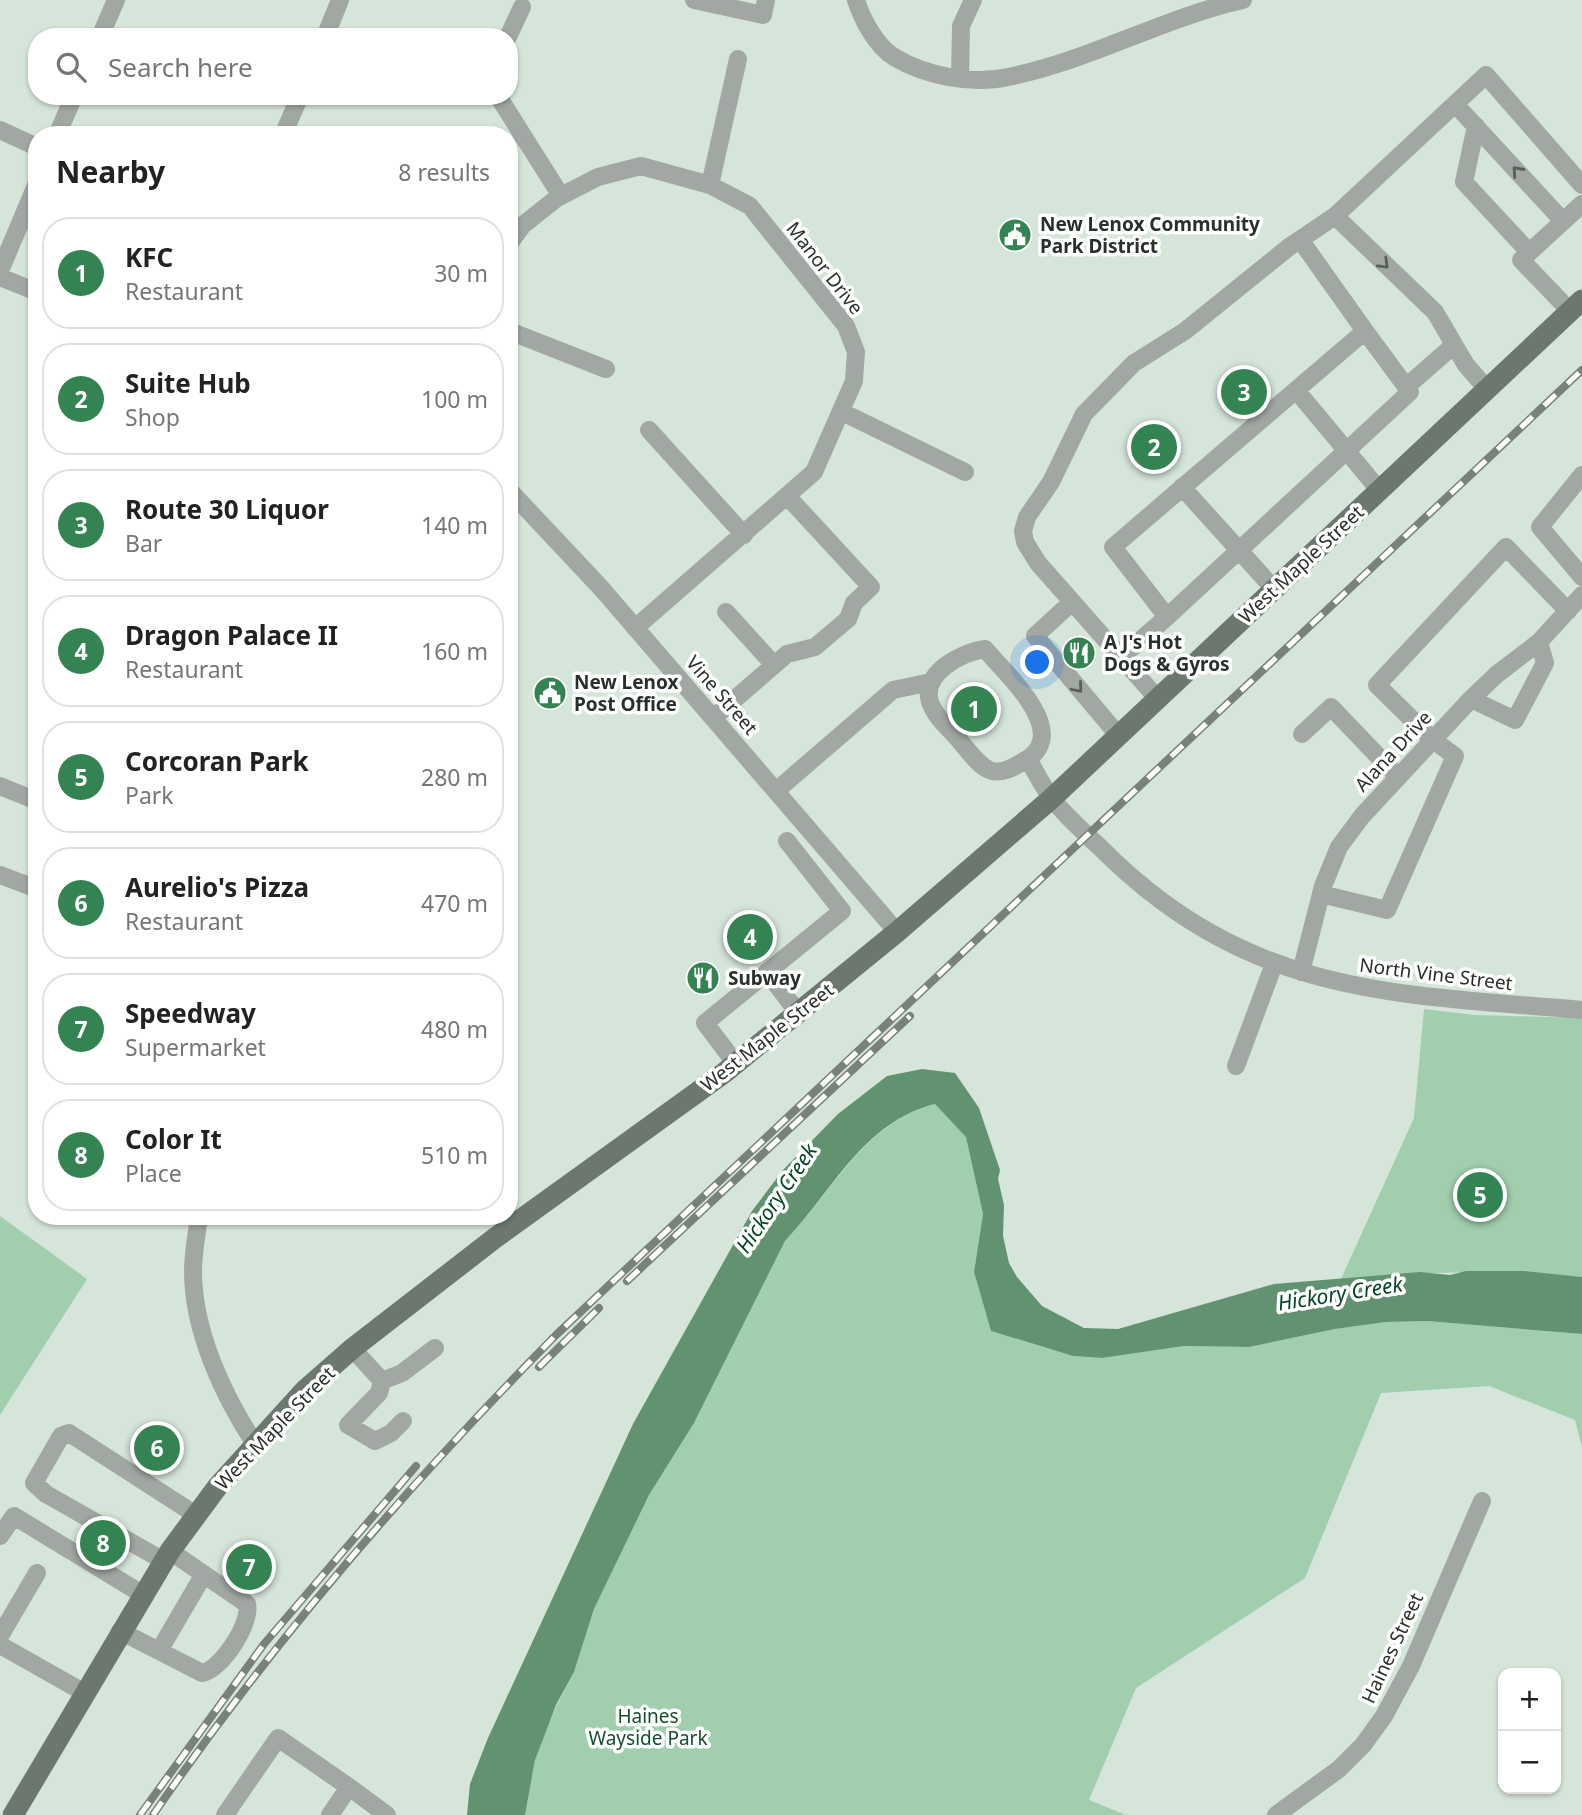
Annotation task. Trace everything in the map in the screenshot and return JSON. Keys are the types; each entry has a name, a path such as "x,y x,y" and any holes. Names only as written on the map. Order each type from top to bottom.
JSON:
{"main road":[{"name":"West Maple Street","path":"518,1221 736,1064 897,932 1051,799 1576,305"},
{"name":"West Maple Street","path":"13,1815 142,1594 196,1515 255,1444 304,1391 352,1348 513,1225"}],"street":[{"path":"104,28 116,0"},
{"path":"329,28 340,0"},
{"path":"694,0 763,15 766,0"},
{"path":"856,0 863,20 892,56 931,73 960,78 1006,78 1082,55 1209,7 1243,0"},
{"path":"960,78 961,26 973,0"},
{"path":"512,28 522,7"},
{"path":"710,185 738,60"},
{"path":"1157,698 1038,563 1023,531 1027,517 1051,482 1084,414 1134,363 1185,331 1289,247 1335,216 1486,75 1582,185"},
{"path":"1455,104 1563,221"},
{"path":"61,126 70,105"},
{"path":"287,126 296,105"},
{"path":"504,105 517,126"},
{"path":"1476,127 1464,182 1530,252"},
{"path":"518,128 561,196"},
{"path":"0,130 28,144"},
{"name":"Manor Drive","path":"518,232 561,196 598,177 641,166 710,185 750,206 846,326 856,352 855,381 814,472 635,628"},
{"path":"1576,305 1521,260 1582,204"},
{"path":"28,205 0,274 28,288"},
{"path":"1335,216 1435,312 1466,365 1487,389"},
{"path":"1121,657 1410,392 1301,241"},
{"path":"1167,617 1113,547 1365,331"},
{"path":"518,335 606,369"},
{"path":"1406,387 1454,345"},
{"path":"1296,390 1380,491"},
{"path":"842,412 965,472"},
{"path":"649,430 744,535"},
{"path":"1582,475 1540,527 1582,577"},
{"path":"1182,488 1274,589"},
{"path":"713,718 787,654 815,647 848,619 854,603 871,587 788,497"},
{"name":"Vine Street","path":"518,499 551,531 897,932"},
{"path":"1321,894 1387,910 1455,756 1433,740 1377,685 1506,547 1576,601"},
{"name":"Alana Drive","path":"1301,972 1321,894 1339,847 1362,816 1471,699 1496,675 1539,642 1576,601"},
{"path":"1072,602 1035,635 1118,735"},
{"path":"726,611 774,665"},
{"path":"1471,699 1515,720 1545,663 1539,642"},
{"path":"985,649 1039,713 1042,730 1039,748 1028,759 1008,770 993,772 982,766 936,714 929,699 931,681 943,667 970,651 985,649"},
{"path":"777,790 893,690 931,681"},
{"path":"1302,734 1331,707 1398,777"},
{"name":"North Vine Street","path":"1028,759 1051,799 1143,888 1171,909 1231,945 1274,964 1382,992 1582,1010"},
{"path":"0,786 28,797"},
{"path":"736,1064 705,1023 842,911 787,841"},
{"path":"0,874 28,885"},
{"path":"1236,1066 1274,964"},
{"path":"766,972 799,1014"},
{"path":"198,1225 193,1272 200,1314 216,1371 233,1410 255,1444"},
{"path":"352,1348 382,1381"},
{"path":"382,1381 402,1373 435,1348"},
{"path":"382,1381 379,1393 348,1425 375,1441 391,1433 403,1421"},
{"path":"120,1631 202,1673 210,1672 216,1668 247,1622 247,1604 204,1574 46,1494 34,1483 61,1436 69,1433 196,1515"},
{"name":"Haines Street","path":"1276,1815 1339,1769 1363,1745 1384,1716 1411,1666 1482,1502"},
{"path":"0,1536 14,1516 142,1594"},
{"path":"0,1636 37,1573"},
{"path":"159,1651 204,1574"},
{"path":"0,1644 85,1693"},
{"path":"225,1815 278,1738 387,1815"},
{"path":"330,1815 349,1787"}],"green space":[{"path":"1424,1009 1475,1015 1582,1018 1582,1277 1461,1272 1341,1279 1414,1118"},
{"name":"Haines Wayside Park","path":"935,1104 966,1136 983,1214 974,1272 991,1331 1073,1356 1102,1358 1184,1346 1249,1347 1335,1329 1386,1322 1427,1321 1582,1334 1582,1447 1575,1420 1489,1386 1381,1393 1305,1578 1136,1688 1089,1800 1126,1815 525,1815 535,1760 547,1725 574,1672 594,1609 649,1495 694,1423 785,1241 869,1143 888,1126 910,1113"},
{"path":"0,1216 87,1279 0,1415"}],"water":[{"name":"Hickory Creek","path":"922,1069 955,1073 979,1108 1000,1170 998,1179 1004,1205 1003,1236 1009,1263 1017,1277 1042,1306 1084,1328 1118,1329 1274,1284 1420,1272 1450,1275 1466,1271 1523,1271 1582,1277 1582,1334 1427,1321 1386,1322 1335,1329 1249,1347 1184,1346 1102,1358 1073,1356 991,1331 974,1272 983,1214 966,1137 935,1104 910,1113 888,1126 851,1160 785,1241 694,1423 649,1495 594,1609 574,1672 556,1705 535,1760 525,1815 467,1815 470,1784 488,1738 633,1424 752,1211 783,1170 838,1114 887,1076"}],"railway":[{"path":"153,1815 246,1688 344,1566 501,1391 556,1335 1582,370"},
{"path":"627,1281 910,1016"},
{"path":"539,1367 599,1308"},
{"path":"140,1815 264,1644 416,1466"}],"place":[{"name":"New Lenox Community Park District","path":"1015,235"},
{"name":"Route 30 Liquor","path":"1244,392"},
{"name":"Suite Hub","path":"1154,447"},
{"name":"A J's Hot Dogs & Gyros","path":"1079,653"},
{"name":"New Lenox Post Office","path":"550,693"},
{"name":"KFC","path":"974,709"},
{"name":"Dragon Palace II","path":"750,937"},
{"name":"Subway","path":"703,978"},
{"name":"Corcoran Park","path":"1480,1195"},
{"name":"Aurelio's Pizza","path":"157,1448"},
{"name":"Color It","path":"103,1543"},
{"name":"Speedway","path":"249,1567"}]}
